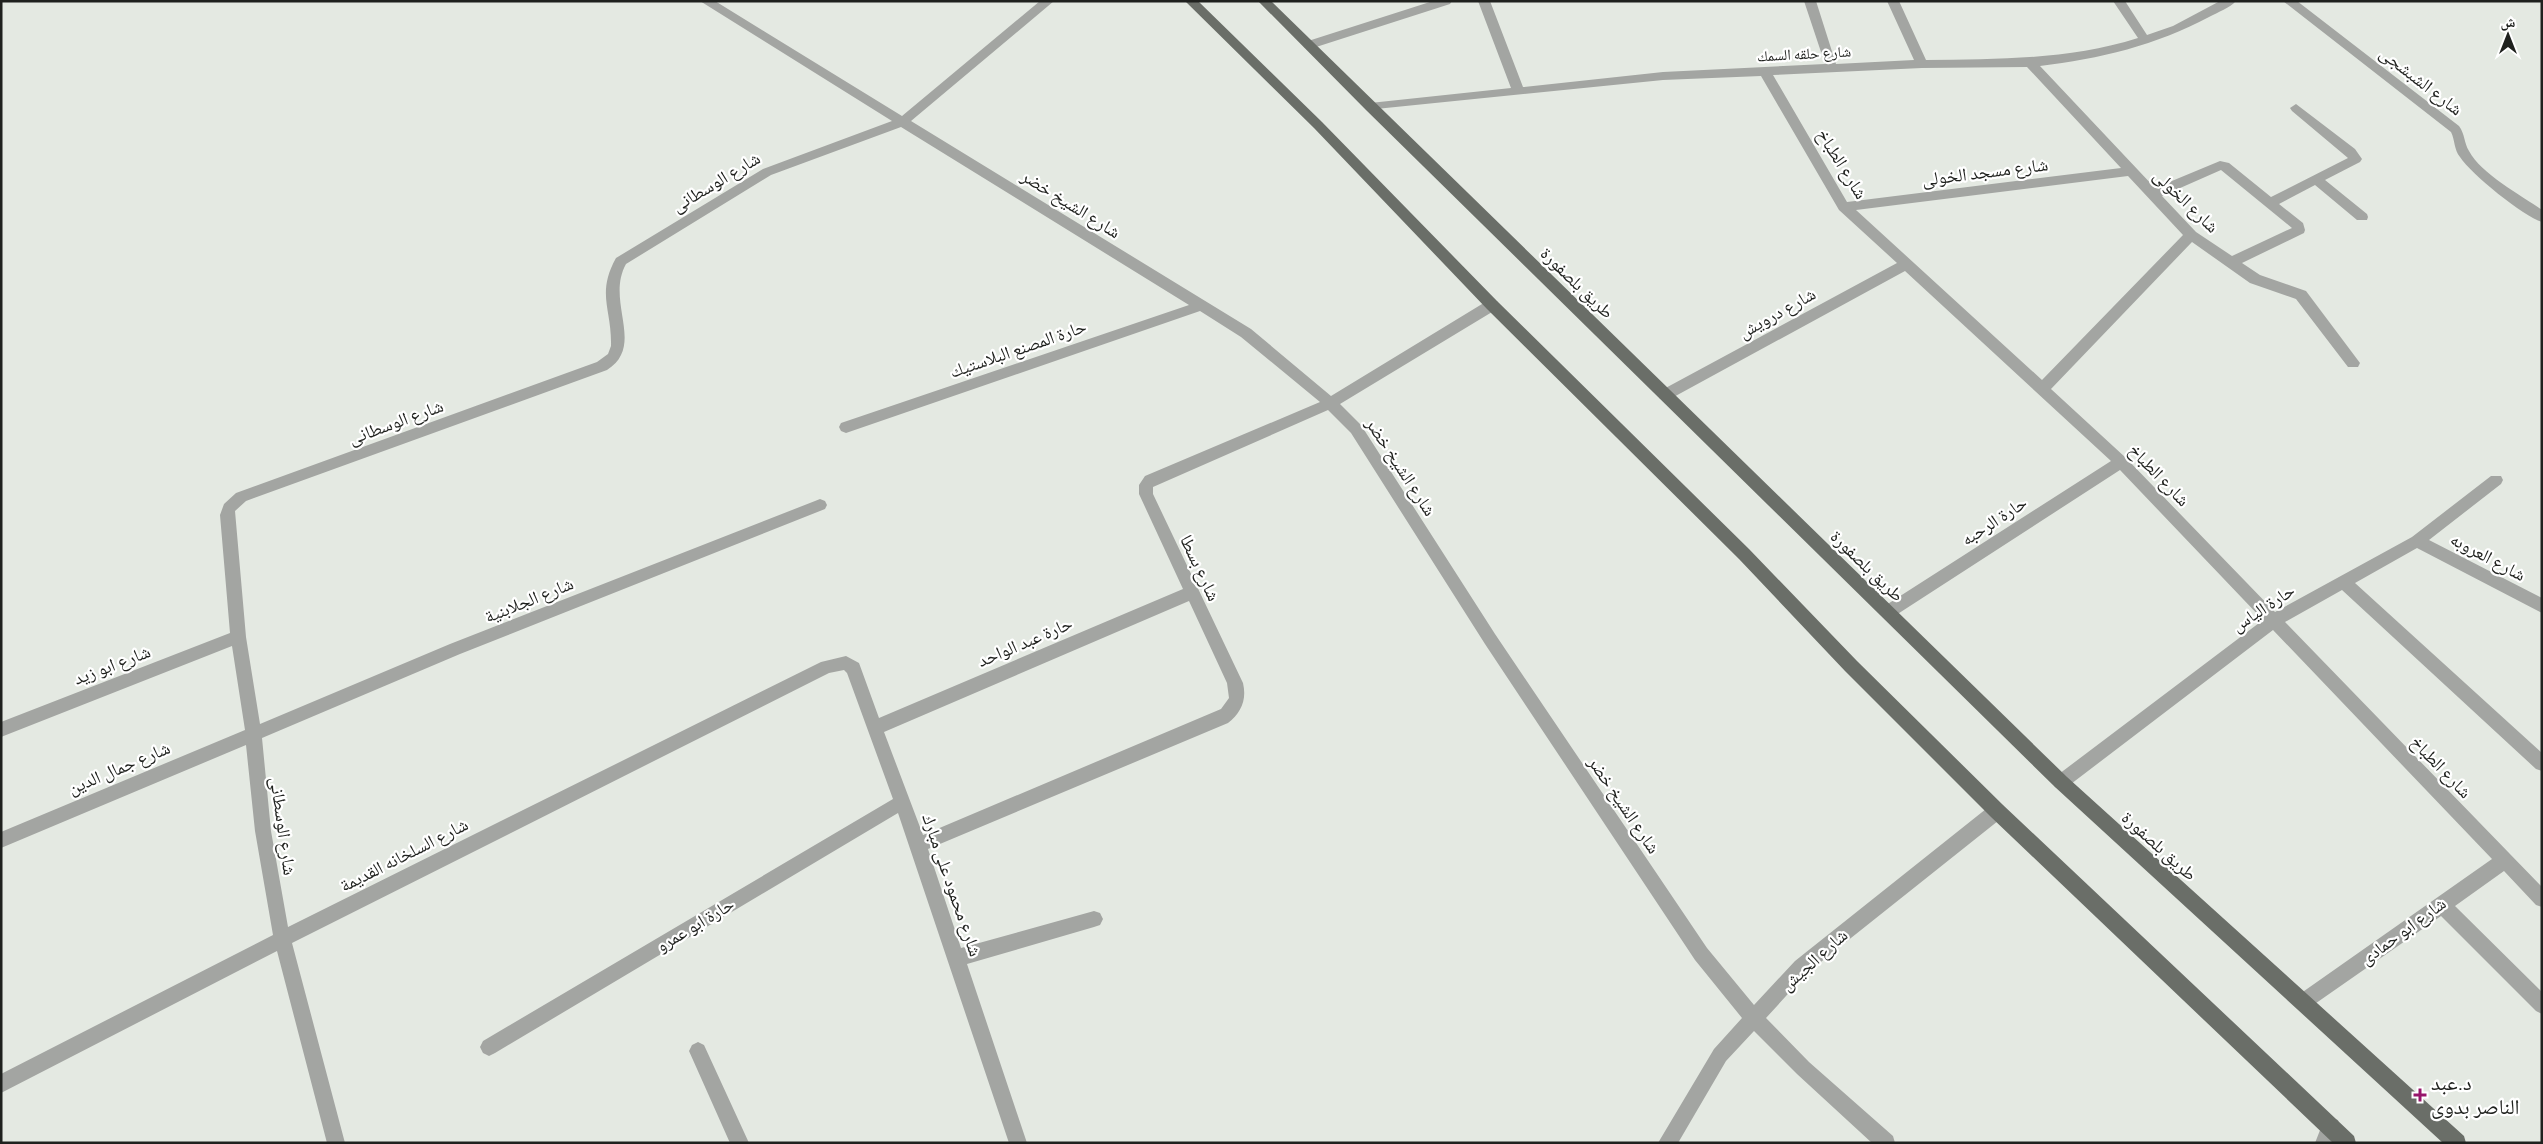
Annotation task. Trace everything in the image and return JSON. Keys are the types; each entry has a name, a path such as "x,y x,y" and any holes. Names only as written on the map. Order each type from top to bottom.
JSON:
{"main road":[{"path":"1191,1 1318,125 1492,305 1744,554 1851,666 1997,811 2327,1135 2347,1143"},
{"name":"طريق بلصفورة","path":"1264,1 1370,108 2061,782 2458,1143"}],"street":[{"name":"شارع الشيخ خضر","path":"706,1 1246,333 1290,366 1332,403 1356,430 1490,639 1701,954 1754,1019 1803,1068 1886,1143"},
{"name":"شارع الوسطانى","path":"336,1143 282,939 263,831 253,733 238,637 227,515 233,503 241,497 607,364 616,353 618,342 610,283 613,272 621,261 767,172 902,122 1048,1"},
{"path":"1309,46 1446,1"},
{"path":"1484,1 1518,90"},
{"path":"1810,1 1832,69"},
{"path":"1893,1 1922,64"},
{"path":"2119,1 2145,40"},
{"name":"شارع حلقه السمك","path":"1370,108 1518,90 1663,76 1922,64 2030,63 2074,58 2145,40 2177,29 2230,1"},
{"name":"شارع الشبشجى","path":"2289,1 2455,129 2460,136 2463,153 2473,165 2542,216"},
{"name":"شارع الخولى","path":"2030,63 2191,235 2230,263 2261,282 2301,294 2353,363"},
{"name":"شارع الطباخ","path":"1765,72 1844,208 2121,462 2504,861 2542,898"},
{"path":"2270,203 2356,159 2351,152 2296,108"},
{"path":"2152,195 2220,165 2225,166 2298,226 2299,230 2230,263"},
{"name":"شارع مسجد الخولى","path":"1844,208 2130,170"},
{"path":"2317,180 2362,218"},
{"path":"2042,389 2191,235"},
{"name":"شارع درويش","path":"1664,395 1906,264"},
{"name":"شارع بسطا","path":"918,845 1222,718 1232,711 1237,702 1238,692 1146,494 1146,485 1150,480 1332,403 1492,305"},
{"name":"حارة المصنع البلاستيك","path":"846,427 1201,306"},
{"name":"حارة الرحبه","path":"1888,612 2121,462"},
{"name":"حارة الياس","path":"2061,782 2274,620 2346,583 2417,541 2496,480"},
{"name":"شارع الجلابنية","path":"253,733 455,650 820,505"},
{"name":"شارع العروبه","path":"2417,541 2542,606"},
{"path":"2346,583 2542,764"},
{"name":"حارة عبد الواحد","path":"875,728 1191,594"},
{"name":"شارع ابو زيد","path":"1,730 238,637"},
{"name":"شارع محمود على مبارك","path":"827,667 846,663 853,668 918,845 1018,1143"},
{"name":"شارع السلخانه القديمة","path":"1,1084 282,939 827,667"},
{"name":"شارع جمال الدين","path":"1,840 253,733"},
{"name":"حارة ابو عمرو","path":"489,1047 902,802"},
{"name":"شارع الجيش","path":"1667,1143 1720,1055 1801,967 1997,811"},
{"name":"شارع ابو حمادى","path":"2303,1002 2504,861"},
{"path":"2441,904 2542,1005"},
{"path":"956,958 1094,919"},
{"path":"698,1051 740,1143"}],"place":[{"name":"د.عبد الناصر بدوى","path":"2420,1095"}]}
